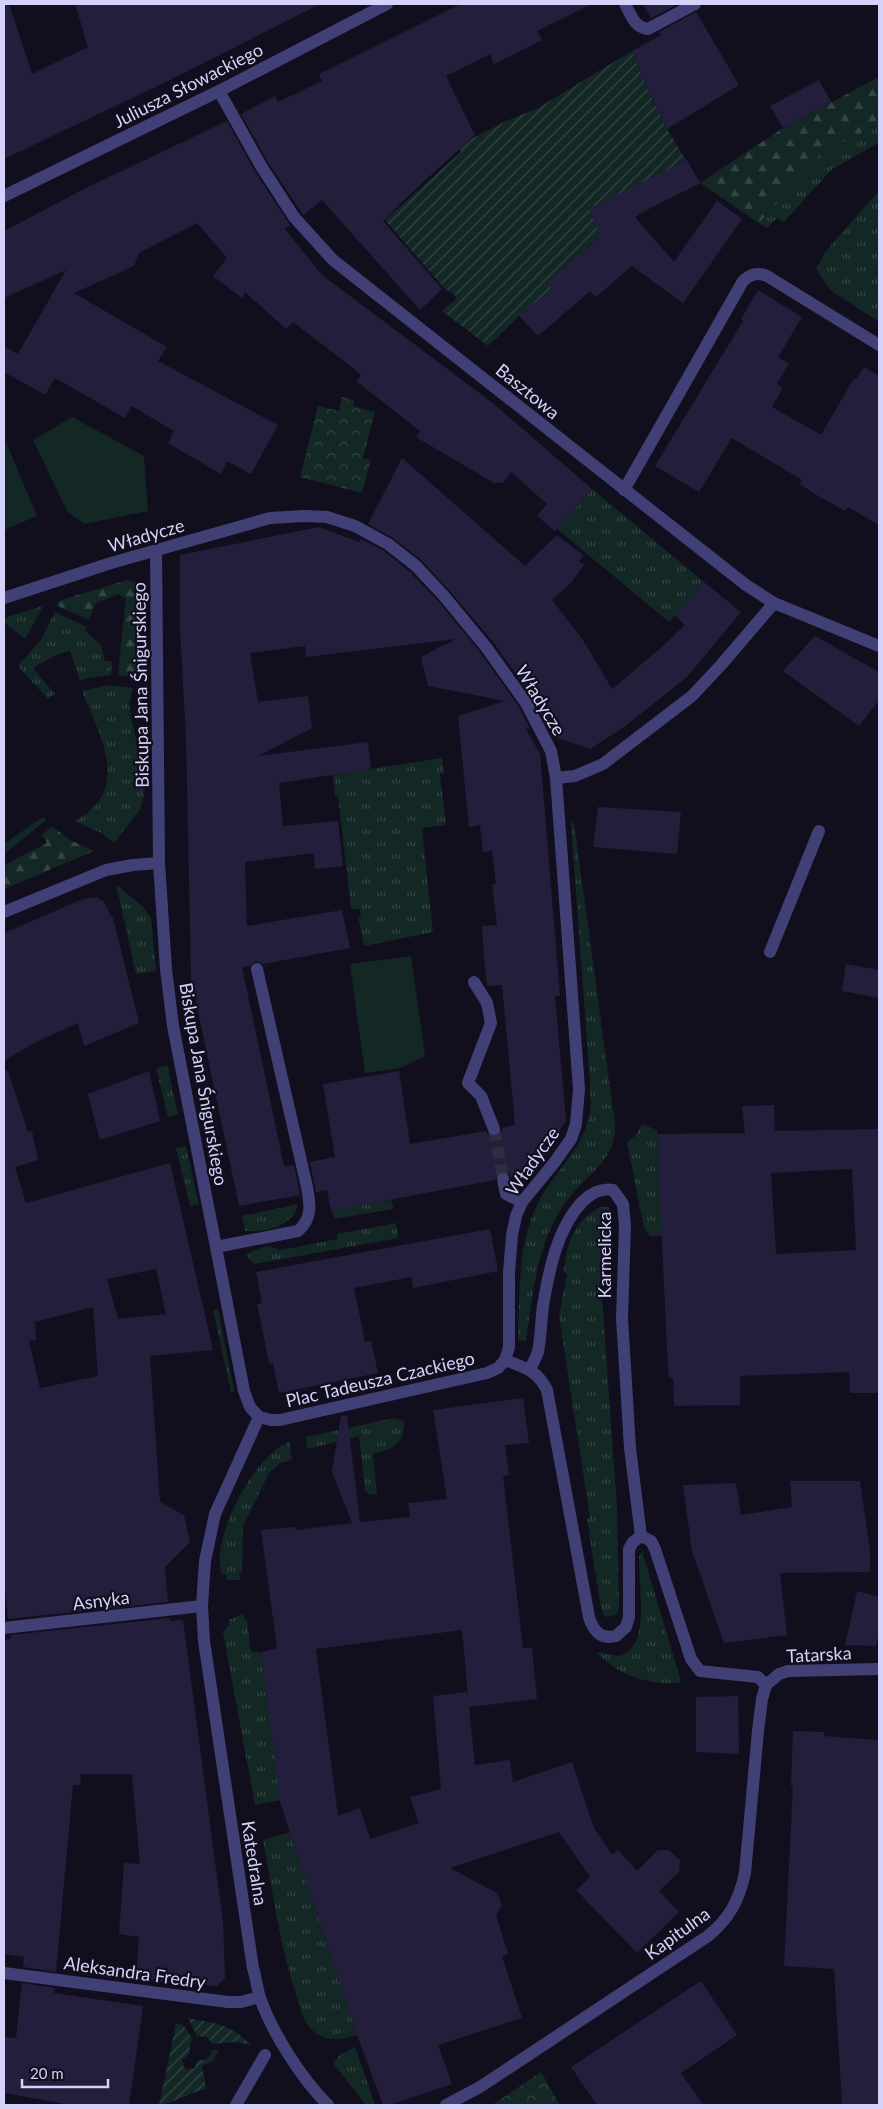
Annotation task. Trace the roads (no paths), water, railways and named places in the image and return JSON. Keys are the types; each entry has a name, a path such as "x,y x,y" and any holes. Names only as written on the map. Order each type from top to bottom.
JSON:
{"street":[{"name":"Juliusza Słowackiego","path":"4,196 219,91 387,4"},
{"path":"626,4 637,25 648,29 695,4"},
{"name":"Basztowa","path":"219,91 260,166 290,210 333,260 746,585 774,603 879,646"},
{"path":"624,490 695,363 743,281 748,277 754,274 767,276 879,345"},
{"name":"Władycze","path":"4,598 111,563 270,518 290,516 327,517 355,526 373,535 416,566 444,596 486,647 526,704 551,750 556,778 578,1089 576,1124 570,1139 554,1163 522,1202 516,1216 512,1235 509,1347 506,1360"},
{"name":"Biskupa Jana Śnigurskiego","path":"160,549 159,862 166,968 173,1026 244,1391 250,1407 259,1417"},
{"path":"556,778 576,776 603,764 692,696 722,665 774,603"},
{"path":"770,952 819,831"},
{"path":"4,912 106,870 159,862"},
{"path":"216,1247 298,1231 306,1224 310,1214 307,1186 257,969"},
{"path":"474,982 487,1002 491,1023 468,1083 481,1096 494,1129"},
{"path":"503,1179 506,1194 522,1202"},
{"name":"Karmelicka","path":"530,1370 538,1353 548,1282 555,1252 564,1228 577,1208 589,1195 598,1191 613,1190 623,1204 625,1252 622,1318 630,1448 641,1536"},
{"path":"506,1360 530,1370 541,1378 547,1390 590,1617 597,1633 603,1637 616,1636 626,1626 629,1617 629,1549 633,1542 641,1536 651,1541 655,1549 691,1659 700,1671 758,1677 766,1685"},
{"name":"Plac Tadeusza Czackiego","path":"259,1417 280,1420 469,1377 498,1368 506,1360"},
{"path":"202,1606 205,1561 215,1514 259,1417"},
{"name":"Asnyka","path":"4,1628 202,1606"},
{"name":"Katedralna","path":"202,1606 204,1641 260,1998 280,2038 302,2075 328,2105"},
{"name":"Tatarska","path":"766,1685 779,1674 788,1671 879,1669"},
{"name":"Kapitulna","path":"446,2105 480,2087 708,1936 722,1924 733,1910 741,1892 745,1873 758,1731 766,1685"},
{"name":"Aleksandra Fredry","path":"4,1973 228,2002 241,2002 260,1998"},
{"path":"239,2104 265,2055"}],"tunnel":[{"path":"494,1129 503,1179"}]}
